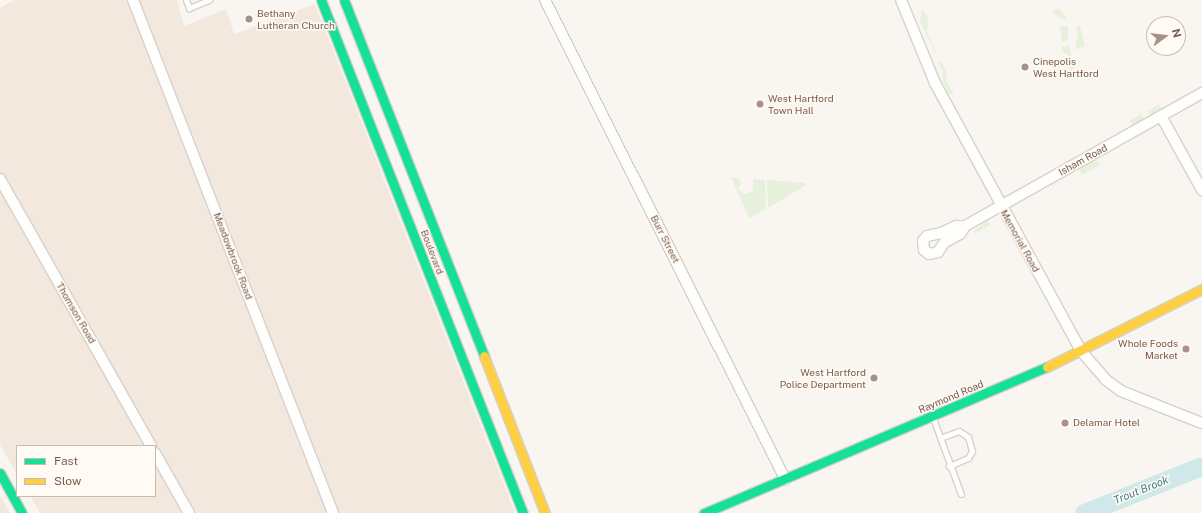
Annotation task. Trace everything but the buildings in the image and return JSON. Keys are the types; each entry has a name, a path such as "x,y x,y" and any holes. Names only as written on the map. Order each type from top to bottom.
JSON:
{"main road":[{"name":"Boulevard","path":"321,0 376,111 495,414 545,513"},
{"name":"Boulevard","path":"344,0 376,111 495,414 523,513"},
{"name":"Raymond Road","path":"704,513 933,416 1081,351 1202,289"},
{"path":"0,473 22,513"}],"street":[{"name":"Meadowbrook Road","path":"133,0 333,513"},
{"name":"Burr Street","path":"545,0 785,478"},
{"name":"Memorial Road","path":"901,0 935,83 1081,351 1106,380 1121,391 1202,423"},
{"name":"Isham Road","path":"965,226 1202,93"},
{"path":"1162,116 1202,190"},
{"name":"Thomson Road","path":"0,179 150,445"},
{"path":"156,455 189,513"}],"lane":[{"path":"186,0 189,8 209,0"},
{"path":"933,416 949,466 961,494"},
{"path":"940,438 958,431 968,437 972,451 968,458 949,466"}],"shaded area":[{"path":"14,0 177,0 184,26 226,9 234,34 315,4 515,513 40,513 31,497 156,497 156,445 16,445 16,472 0,445 0,8"},
{"path":"0,495 10,513 0,513"}],"green space":[{"path":"922,9 928,16 927,31 937,57 920,21"},
{"path":"1059,9 1065,15 1066,20 1056,16 1053,10"},
{"path":"1080,26 1085,46 1079,48 1077,51 1075,43 1078,39 1076,27"},
{"path":"1060,27 1068,27 1068,40 1062,42"},
{"path":"1069,45 1074,69 1070,70 1068,53 1063,53 1062,47"},
{"path":"941,61 947,73 946,80 954,95 949,94 943,82 943,72 938,62"},
{"path":"1159,104 1162,109 1151,116 1148,111"},
{"path":"1141,114 1144,119 1133,126 1130,121"},
{"path":"1095,160 1101,164 1082,175 1079,169"},
{"path":"731,177 739,178 741,184 738,189 744,194 753,191 753,179 765,180 766,209 749,218"},
{"path":"767,180 804,183 806,185 768,208"},
{"path":"987,220 990,225 975,234 974,231"}],"waterway":[{"name":"Trout Brook","path":"1084,513 1199,467"}],"traffic: fast":[{"path":"321,0 523,513"},
{"path":"344,0 484,356"},
{"path":"704,513 1047,367"},
{"path":"0,473 22,513"}],"traffic: slow":[{"path":"1047,367 1202,289"},
{"path":"484,356 545,513"}],"place":[{"name":"Bethany Lutheran Church","path":"249,19"},
{"name":"Cinepolis West Hartford","path":"1025,67"},
{"name":"West Hartford Town Hall","path":"760,104"},
{"name":"Whole Foods Market","path":"1186,349"},
{"name":"West Hartford Police Department","path":"874,378"},
{"name":"Delamar Hotel","path":"1065,423"}]}
